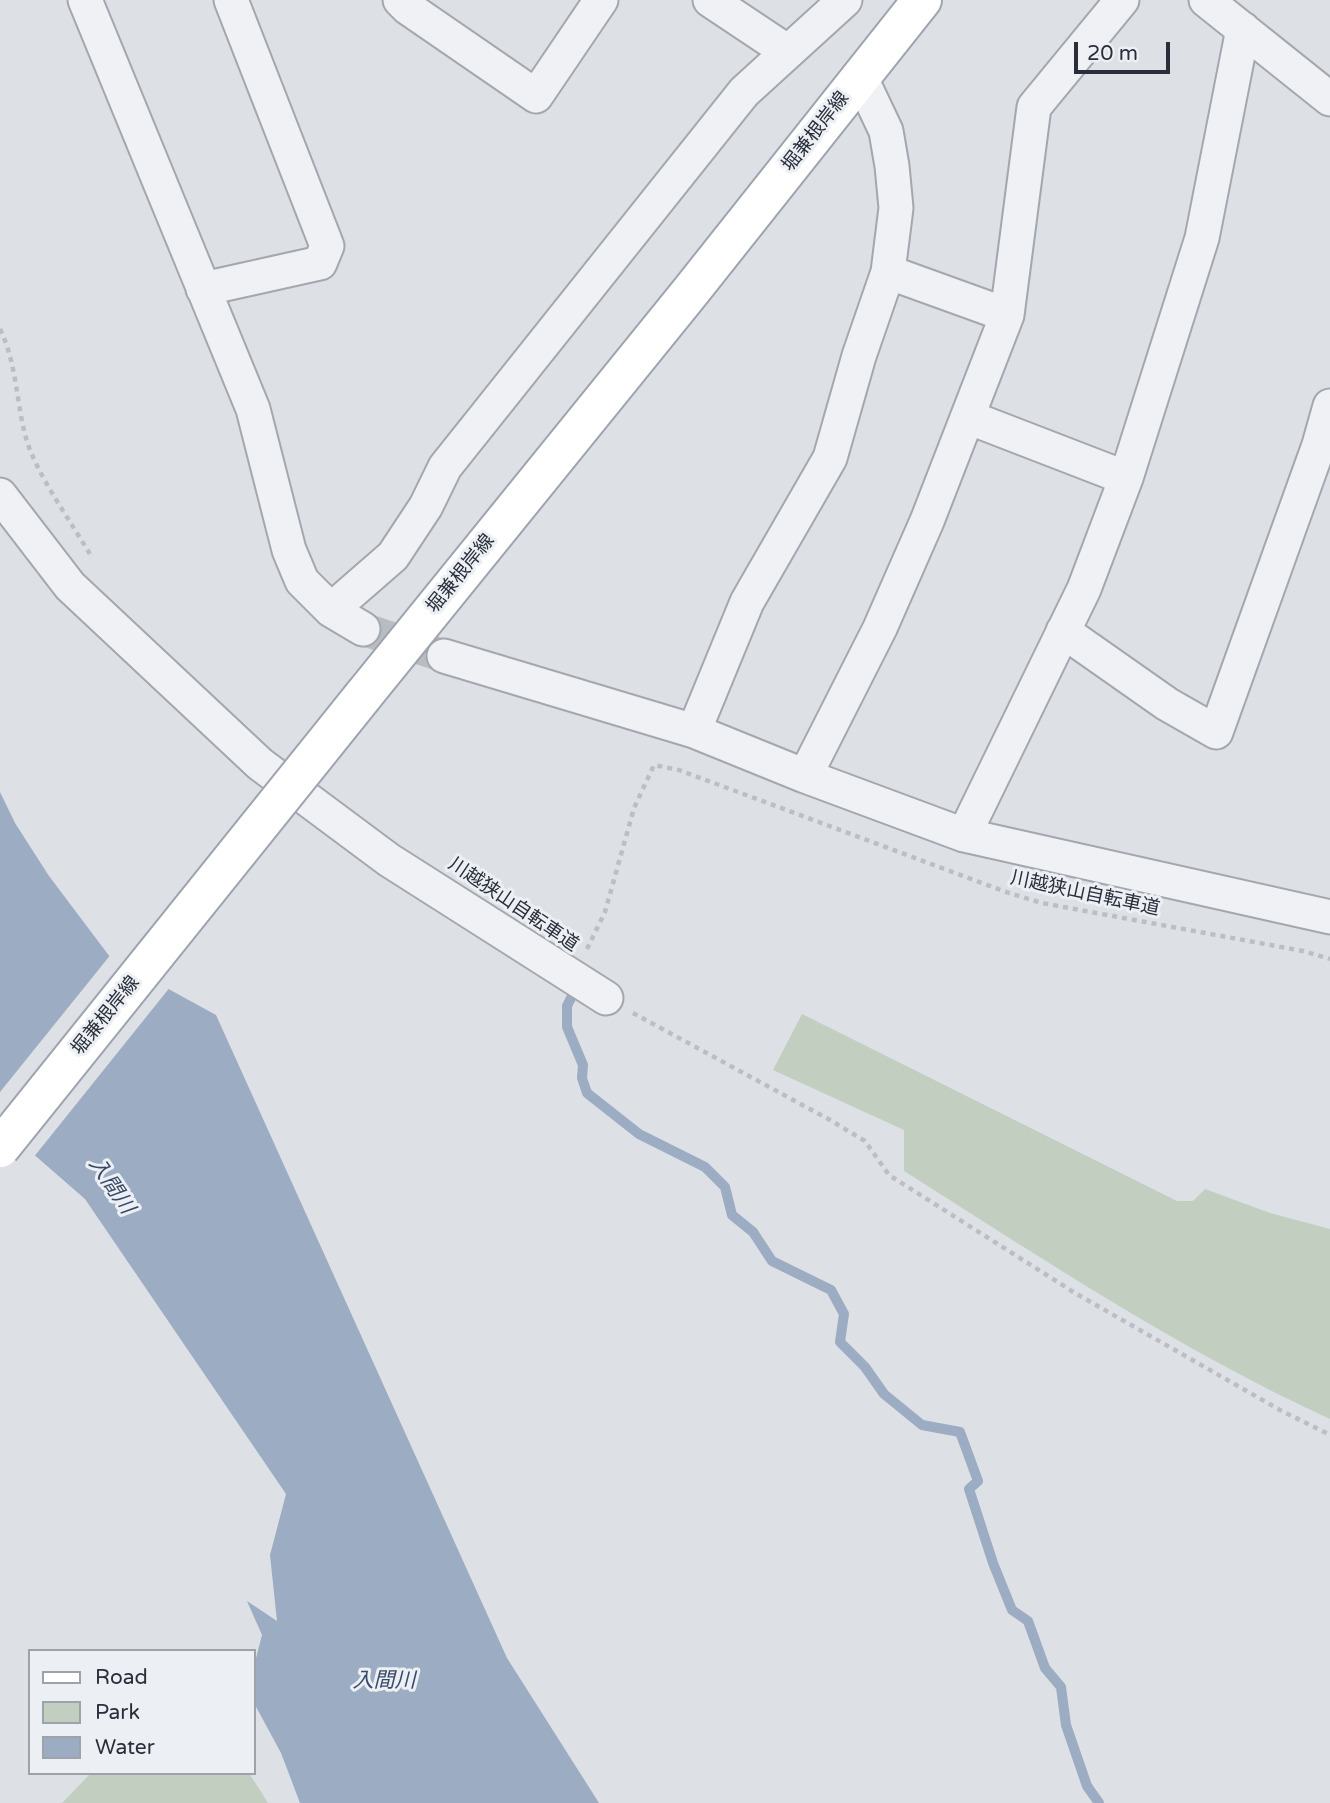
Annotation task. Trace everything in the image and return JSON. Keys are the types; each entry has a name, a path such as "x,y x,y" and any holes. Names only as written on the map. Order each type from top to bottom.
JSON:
{"main road":[{"name":"堀兼根岸線","path":"0,1148 691,291 922,0"}],"street":[{"path":"85,0 253,409 289,550 302,581 331,610 363,629"},
{"path":"203,289 320,263 327,246 231,0"},
{"path":"407,3 536,96 601,0"},
{"path":"710,0 788,52"},
{"path":"331,610 393,556 426,506 445,467 744,92 845,0"},
{"path":"805,776 880,628 927,521 1007,315 1034,107 1122,0"},
{"path":"1206,0 1330,99"},
{"path":"964,835 1084,589 1126,478 1202,238 1243,29"},
{"path":"694,731 747,602 830,458 859,356 888,272 896,208 892,166 886,131 860,76"},
{"path":"888,272 1007,315"},
{"path":"1063,631 1167,704 1216,732 1324,446 1330,406"},
{"path":"968,417 1126,478"},
{"path":"0,495 70,586 260,764 389,860 606,998"},
{"path":"444,656 694,731 964,835 1330,917"}],"path":[{"path":"0,329 14,369 22,417 33,457 96,564"},
{"name":"川越狭山自転車道","path":"584,955 605,912 634,808 654,765 678,770 1009,893 1042,902 1303,951 1330,960"},
{"path":"606,998 865,1141 889,1175 1052,1279 1280,1410 1330,1435"}],"green space":[{"path":"802,1014 1177,1201 1193,1201 1205,1189 1270,1213 1330,1229 1330,1419 1220,1364 1166,1333 1060,1270 904,1171 904,1130 773,1070"},
{"path":"89,1775 250,1775 268,1803 62,1803"}],"water":[{"name":"入間川","path":"0,792 15,823 49,876 110,957 216,1015 507,1658 599,1803 300,1803 281,1753 256,1707 256,1658 262,1635 247,1601 277,1621 270,1555 286,1494 85,1199 0,1125"}],"pier":[{"path":"112,953 171,986 33,1158 0,1129 0,1092"}],"waterway":[{"path":"576,988 567,1006 567,1027 583,1065 582,1078 587,1093 639,1134 705,1167 725,1187 732,1215 753,1232 772,1261 831,1290 844,1314 840,1342 865,1367 884,1394 922,1425 960,1432 978,1481 969,1489 993,1563 1012,1610 1028,1621 1045,1668 1061,1687 1066,1725 1087,1786 1099,1803"}],"tunnel":[{"path":"363,629 444,656"}]}
